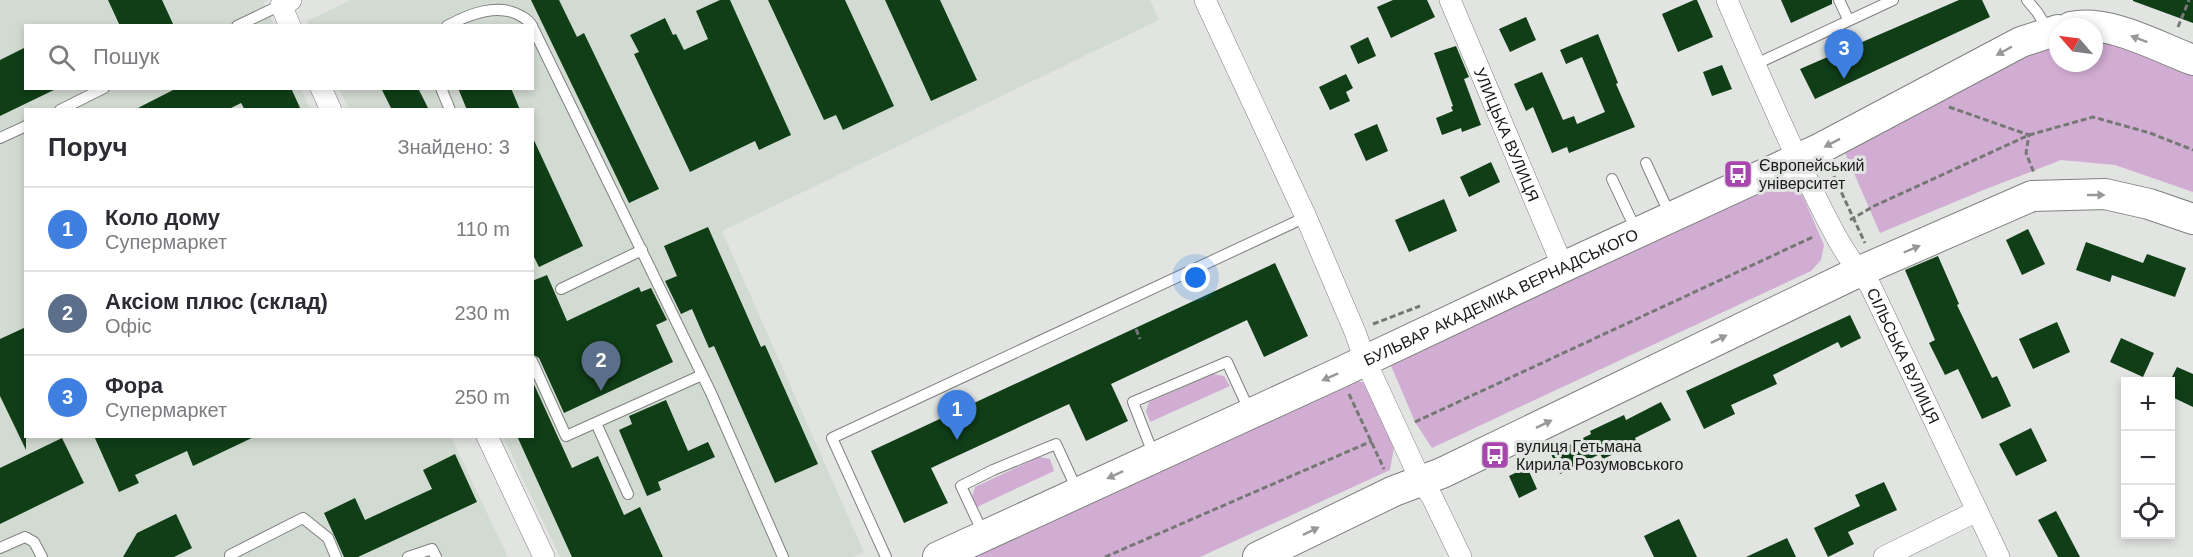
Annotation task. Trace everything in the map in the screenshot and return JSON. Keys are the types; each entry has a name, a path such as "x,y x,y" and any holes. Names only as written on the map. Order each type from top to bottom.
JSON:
{"main road":[{"name":"БУЛЬВАР АКАДЕМІКА ВЕРНАДСЬКОГО","path":"2103,28 2113,29 2193,60"},
{"name":"БУЛЬВАР АКАДЕМІКА ВЕРНАДСЬКОГО","path":"938,557 1821,148 2020,42 2049,33"},
{"path":"1258,557 1394,491 1442,473 1862,259 2032,196 2105,194 2149,204 2193,219"}],"street":[{"path":"1205,0 1306,217 1365,360 1421,481 1432,497 1461,557"},
{"name":"УЛИЦЬКА ВУЛИЦЯ","path":"1450,0 1563,267"},
{"name":"СІЛЬСЬКА ВУЛИЦЯ","path":"1727,0 1754,64 1831,228 1862,259 1870,285 1999,557"},
{"path":"286,2 290,24"},
{"path":"322,90 330,108"},
{"path":"488,438 544,557"},
{"path":"1884,557 1977,511"}],"lane":[{"path":"1839,0 1848,19"},
{"path":"1754,64 1893,0"},
{"path":"2027,0 2049,21"},
{"path":"241,24 286,2"},
{"path":"452,24 489,9 513,10 531,24"},
{"path":"534,30 702,375 783,557"},
{"path":"64,108 101,90"},
{"path":"442,90 449,108"},
{"path":"0,138 24,127"},
{"path":"1646,163 1671,217"},
{"path":"1612,179 1637,232"},
{"path":"886,557 832,438 1306,217"},
{"path":"561,288 642,250"},
{"path":"1155,456 1133,402 1227,362 1250,412"},
{"path":"534,365 566,436 702,375"},
{"path":"596,423 628,494"},
{"path":"984,535 962,486 993,470 1056,444 1078,493"},
{"path":"231,557 230,555 303,518 328,538 336,557"},
{"path":"0,548 25,537 34,542 42,557"},
{"path":"408,557 432,549 435,557"}],"path":[{"path":"2176,32 2189,0"},
{"path":"1920,97 2029,135"},
{"path":"1848,220 2029,135 2093,117 2150,133 2193,150"},
{"path":"2029,135 2026,153 2038,181 2049,195"},
{"path":"1828,163 1853,218 1862,259"},
{"path":"1415,422 1819,234"},
{"path":"1136,329 1140,339"},
{"path":"1348,392 1385,470"},
{"path":"965,406 968,412"},
{"path":"1105,557 1372,441"}],"shaded area":[{"path":"0,0 268,0 264,2 274,24 24,24 24,90 301,90 310,108 24,108 24,438 451,438 508,557 0,557"},
{"path":"351,0 1150,0 1159,20 722,231 864,552 853,557 560,557 503,438 534,438 534,108 348,108 340,90 534,90 534,24 308,24 307,21"},
{"path":"2103,42 2193,68 2193,192 2115,165 2061,160 1880,233 1840,141 2049,44 2049,72 2103,72"},
{"path":"1785,171 1796,180 1824,245 1821,260 1811,271 1432,448 1415,422 1386,354"},
{"path":"1213,374 1224,376 1230,386 1150,422 1146,411 1149,402"},
{"path":"1348,378 1364,383 1394,447 1390,470 1200,557 955,557"},
{"path":"1039,457 1050,459 1054,471 977,507 972,497 975,487"}],"building":[{"path":"108,0 162,0 173,24 119,24"},
{"path":"531,0 559,0 577,37 584,33 659,189 629,203"},
{"path":"720,0 730,0 791,135 759,150 755,141 690,172 634,54 639,52 630,35 665,18 673,35 676,34 684,50 708,39 696,11"},
{"path":"768,0 845,0 894,106 843,130 836,115 824,120"},
{"path":"885,0 940,0 977,80 931,101"},
{"path":"1393,0 1427,0 1435,17 1391,38 1377,7"},
{"path":"1697,0 1713,37 1678,52 1662,14"},
{"path":"1781,0 1832,0 1832,4 1791,23"},
{"path":"1959,0 1982,0 1990,17 1815,99 1800,69"},
{"path":"2133,0 2193,0 2193,23 2133,1"},
{"path":"1526,17 1536,40 1510,52 1499,29"},
{"path":"1598,34 1635,127 1569,153 1567,147 1552,153 1533,107 1526,111 1514,84 1542,72 1563,120 1574,116 1577,124 1605,112 1582,57 1566,64 1560,50"},
{"path":"1368,37 1376,56 1358,64 1350,46"},
{"path":"1456,46 1469,77 1464,79 1481,125 1462,132 1461,128 1442,135 1436,118 1453,111 1451,107 1453,106 1434,53"},
{"path":"24,48 24,90 54,90 0,116 0,60"},
{"path":"1722,65 1732,89 1712,96 1703,72"},
{"path":"1346,74 1353,88 1346,92 1350,101 1330,110 1319,87"},
{"path":"173,90 292,90 300,108 244,108 241,103 231,108 138,108"},
{"path":"382,90 419,90 428,108 391,108"},
{"path":"459,90 512,90 519,108 466,108"},
{"path":"1377,124 1388,151 1366,161 1354,134"},
{"path":"534,140 583,246 539,267 534,257"},
{"path":"1491,162 1500,182 1469,197 1460,177"},
{"path":"1444,199 1457,231 1409,252 1395,220"},
{"path":"708,227 761,347 765,345 818,464 775,483 714,346 709,348 692,309 681,314 665,281 677,276 664,246"},
{"path":"2028,229 2045,264 2022,275 2006,240"},
{"path":"2086,242 2143,263 2147,254 2186,268 2175,297 2112,275 2110,282 2076,270"},
{"path":"1938,256 1959,304 1957,305 1992,378 1997,376 2011,406 1982,419 1958,369 1945,375 1929,343 1935,340 1905,270"},
{"path":"1275,263 1308,336 1264,357 1247,320 1111,384 1128,421 1086,441 1069,404 931,468 948,503 904,523 871,451"},
{"path":"547,275 567,321 639,287 641,292 651,288 667,320 656,325 673,362 564,413 539,358 534,355 534,280"},
{"path":"1850,315 1861,338 1841,348 1838,342 1773,375 1777,384 1731,405 1735,414 1704,429 1686,391"},
{"path":"2057,322 2070,352 2033,369 2019,339"},
{"path":"24,328 24,438 26,438 26,450 0,396 0,339"},
{"path":"2121,338 2154,353 2143,377 2110,362"},
{"path":"2177,367 2193,374 2193,407 2175,398 2175,377 2172,377"},
{"path":"534,384 572,468 598,456 624,515 640,507 663,557 572,557 518,438 534,438"},
{"path":"666,400 688,451 708,442 715,457 658,482 661,490 647,496 619,430 632,424 629,416"},
{"path":"1661,402 1671,420 1635,438 1637,443 1603,459 1600,454 1560,474 1551,454 1591,434 1590,431 1624,415 1626,420"},
{"path":"2031,428 2047,461 2016,476 1999,444"},
{"path":"62,438 84,483 0,524 0,468"},
{"path":"95,438 252,438 193,466 187,451 135,475 139,483 119,492"},
{"path":"455,454 477,502 358,557 344,557 324,513 355,498 365,520 432,489 423,470"},
{"path":"1527,467 1537,489 1519,498 1509,476"},
{"path":"1884,482 1897,510 1848,532 1854,544 1828,557 1814,528 1860,506 1855,495"},
{"path":"2056,511 2080,557 2058,557 2038,520"},
{"path":"176,514 192,548 174,557 123,557 137,533"},
{"path":"1679,519 1697,557 1654,557 1644,536"},
{"path":"1787,538 1796,557 1746,557"}],"place":[{"name":"Фора","path":"1844,79"},
{"name":"Європейський університет","path":"1738,174"},
{"name":"Аксіом плюс (склад)","path":"601,391"},
{"name":"Коло дому","path":"957,440"},
{"name":"вулиця Гетьмана Кирила Розумовського","path":"1495,455"}]}
